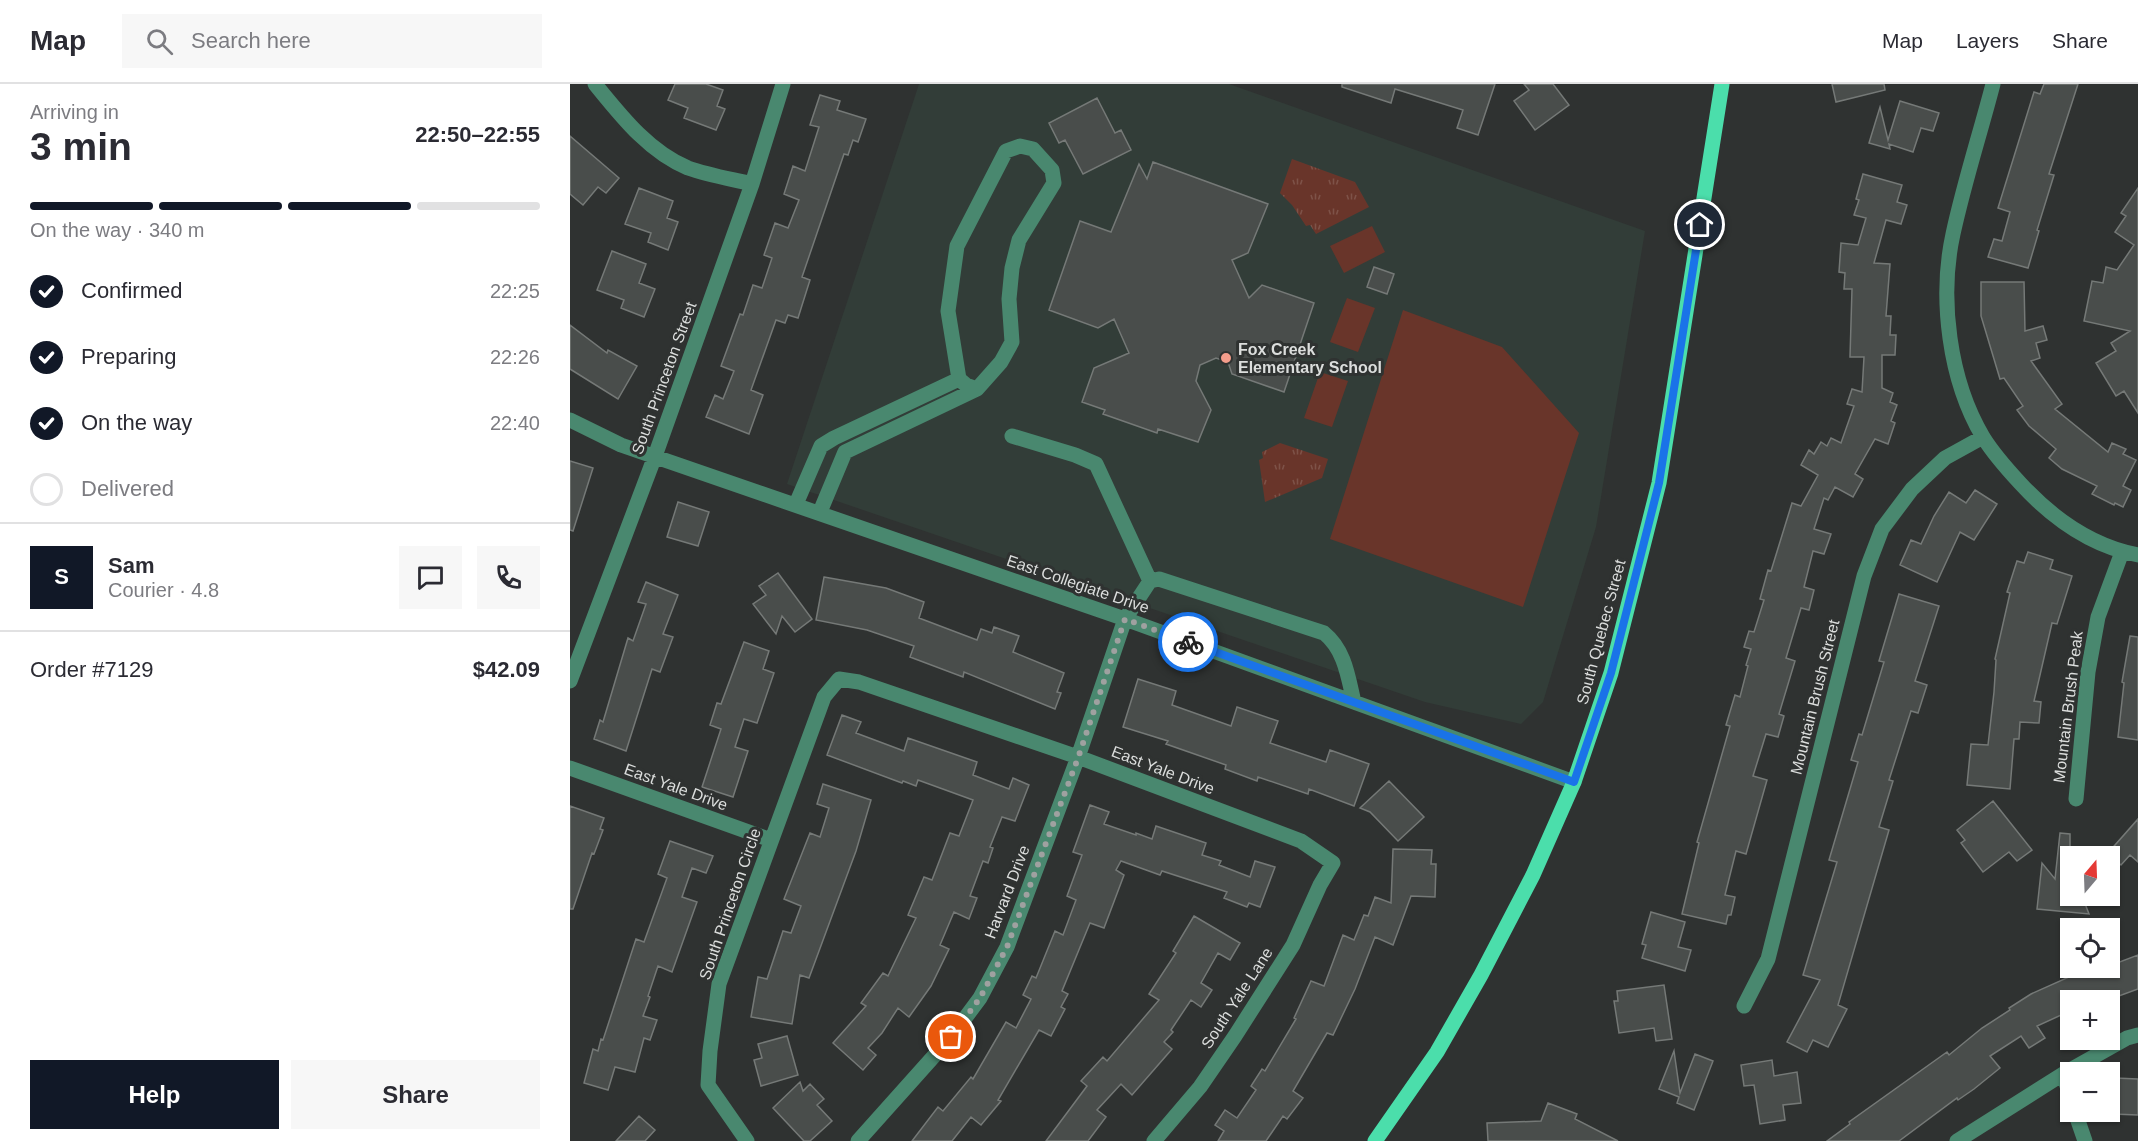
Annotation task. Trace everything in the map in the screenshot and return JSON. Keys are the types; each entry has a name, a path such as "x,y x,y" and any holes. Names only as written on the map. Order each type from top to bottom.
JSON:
{"main road":[{"name":"South Quebec Street","path":"1375,1141 1437,1052 1481,975 1533,875 1574,782 1611,673 1659,483 1722,84"}],"street":[{"path":"594,84 651,146 688,167 752,184"},
{"name":"South Princeton Street","path":"570,679 655,456 752,184 783,84"},
{"path":"1993,84 1952,236 1946,300 1953,351 1964,397 1983,437 2009,471 2039,503 2074,531 2122,552 2138,555"},
{"path":"820,512 845,452 977,389 1001,362 1012,342 1009,299 1012,268 1019,240 1054,183 1053,170 1032,149 1020,146 1006,151 957,246 948,310 959,379 966,386 977,389"},
{"path":"796,504 821,446 959,379"},
{"name":"East Collegiate Drive","path":"570,420 621,445 1125,619 1574,782"},
{"path":"1012,436 1075,455 1096,464 1150,581 1159,579 1324,633 1333,640 1342,656 1354,702"},
{"name":"Mountain Brush Street","path":"1744,1006 1768,959 1864,576 1882,529 1912,489 1945,458 1983,437"},
{"name":"Mountain Brush Peak","path":"2076,799 2088,672 2098,617 2122,552"},
{"name":"Harvard Drive","path":"858,1141 951,1037 980,998 1007,947 1078,758 1125,619 1150,581"},
{"name":"East Yale Drive","path":"839,679 858,682 1078,758 1301,841 1333,863"},
{"name":"South Princeton Circle","path":"747,1141 708,1085 719,984 824,698 839,679"},
{"name":"East Yale Drive","path":"570,768 771,840"},
{"name":"South Yale Lane","path":"1154,1141 1200,1087 1235,1036 1293,945 1320,885 1333,863"},
{"path":"2084,1062 2127,1038 2138,1035"},
{"path":"1957,1141 2060,1076"},
{"path":"2078,1122 2085,1141"}],"shaded area":[{"name":"Fox Creek Elementary School","path":"919,84 1229,84 1645,231 1596,527 1543,702 1521,724 1425,702 787,484"}],"green space":[{"path":"1292,159 1355,182 1369,207 1316,234 1310,225 1306,226 1292,205 1280,193"},
{"path":"1372,226 1385,252 1344,273 1330,246"},
{"path":"1347,298 1375,308 1358,352 1330,342"},
{"path":"1403,310 1502,347 1579,433 1523,607 1330,539"},
{"path":"1320,372 1348,381 1332,427 1304,418"},
{"path":"1280,443 1328,459 1322,478 1265,502 1259,460 1263,458 1262,452"}],"building":[{"path":"675,84 706,84 723,90 717,106 725,109 716,130 684,118 688,108 668,100"},
{"path":"1342,84 1495,84 1478,135 1457,128 1463,110 1395,89 1391,103 1342,87"},
{"path":"1524,84 1553,84 1569,105 1535,130 1514,101 1529,90"},
{"path":"1832,84 1884,84 1885,90 1836,102"},
{"path":"2044,84 2078,84 2049,174 2054,175 2028,268 1988,257 1994,239 2002,241 2010,212 1998,208 2034,92 2040,94"},
{"path":"820,95 840,101 837,110 866,119 858,142 853,140 848,155 844,154 802,277 810,280 798,318 788,315 785,323 776,320 751,390 763,395 749,434 706,417 715,395 723,399 734,371 721,366 753,285 762,288 772,258 764,255 775,223 788,228 799,200 784,194 793,166 805,171 819,127 810,125"},
{"path":"1097,98 1115,133 1121,130 1131,150 1083,174 1065,140 1059,143 1049,123"},
{"path":"1900,101 1939,113 1933,131 1921,128 1913,152 1889,144 1890,149 1869,143 1880,107 1888,140"},
{"path":"570,136 619,178 606,193 598,187 583,205 570,194"},
{"path":"1153,162 1268,204 1248,253 1232,260 1249,298 1262,285 1314,303 1284,392 1232,374 1228,362 1216,358 1200,365 1196,381 1211,410 1198,442 1158,429 1157,433 1103,414 1105,410 1082,402 1094,368 1129,353 1114,319 1098,328 1049,310 1080,221 1111,232 1139,164 1147,179"},
{"path":"1863,174 1902,185 1897,202 1907,205 1901,224 1886,220 1874,263 1890,264 1886,316 1891,316 1890,335 1896,335 1895,355 1882,355 1882,388 1893,393 1890,402 1897,405 1891,421 1895,423 1888,444 1875,439 1855,474 1863,479 1853,497 1835,487 1828,500 1824,498 1814,529 1831,534 1824,554 1813,551 1804,587 1814,590 1809,610 1801,608 1786,658 1795,661 1779,714 1784,716 1778,737 1766,734 1753,776 1767,780 1746,854 1736,851 1725,895 1735,897 1731,915 1728,915 1726,924 1682,914 1699,843 1697,842 1730,726 1726,725 1735,695 1740,697 1748,666 1746,665 1751,649 1744,647 1749,631 1754,632 1764,600 1760,599 1768,570 1771,571 1792,503 1801,506 1818,475 1801,465 1809,450 1814,454 1821,442 1827,446 1831,438 1841,443 1854,406 1847,404 1852,389 1862,392 1864,357 1850,357 1852,289 1844,289 1845,273 1839,272 1841,243 1858,245 1866,218 1854,215"},
{"path":"639,188 673,201 667,218 678,222 668,250 648,242 651,233 625,224"},
{"path":"2138,188 2138,413 2124,391 2116,396 2096,363 2116,351 2111,343 2130,331 2084,321 2092,281 2103,283 2106,267 2117,270 2134,245 2115,232 2126,216 2121,213"},
{"path":"612,251 646,264 639,283 655,289 644,317 621,308 624,300 597,290"},
{"path":"1374,267 1394,274 1387,294 1367,287"},
{"path":"1981,282 2024,282 2025,331 2043,326 2047,340 2036,343 2040,358 2031,361 2062,404 2055,409 2108,452 2112,443 2126,449 2123,454 2136,460 2123,486 2131,490 2123,507 2092,494 2097,486 2062,469 2049,458 2056,449 2029,426 2017,410 2023,406 2004,378 2000,379 1981,316"},
{"path":"570,325 607,353 608,350 637,366 618,399 570,369"},
{"path":"570,461 593,468 573,531 570,530"},
{"path":"1975,490 1997,504 1974,540 1960,532 1937,582 1900,565 1911,540 1921,544 1934,516 1949,492 1966,503"},
{"path":"678,502 709,512 698,546 667,537"},
{"path":"2028,552 2053,560 2050,569 2072,576 2057,624 2052,623 2034,701 2041,702 2039,723 2020,722 2019,739 2014,739 2010,789 1967,785 1971,744 1988,745 1995,659 2010,593 2007,592 2017,561 2024,563"},
{"path":"778,573 812,619 795,632 782,616 776,634 753,604 766,595 759,586"},
{"path":"824,577 886,588 924,602 919,618 977,640 981,629 992,633 994,627 1019,636 1013,652 1064,673 1057,692 1061,693 1055,709 964,672 963,677 910,657 914,646 867,630 816,620"},
{"path":"646,582 678,595 663,634 673,637 660,672 652,669 626,751 594,739 600,720 603,722 628,638 633,641 646,604 638,602"},
{"path":"1899,594 1939,606 1915,681 1927,685 1918,713 1911,711 1889,780 1893,781 1879,827 1889,830 1838,1005 1847,1009 1828,1047 1813,1040 1807,1052 1787,1042 1820,980 1803,975 1837,862 1829,860 1858,762 1851,760 1859,734 1862,735 1884,662 1879,661"},
{"path":"2130,636 2138,637 2138,740 2118,737 2124,683 2122,682"},
{"path":"744,642 769,651 763,669 774,673 757,723 744,719 735,747 748,751 733,797 702,787 721,729 710,725 717,703 721,704"},
{"path":"1138,679 1176,691 1172,705 1231,726 1237,707 1278,721 1270,743 1326,762 1330,750 1369,764 1354,806 1309,789 1308,794 1258,777 1257,781 1225,769 1226,765 1166,744 1168,741 1123,727"},
{"path":"842,715 861,722 856,733 904,751 908,738 977,762 973,775 1009,789 1013,778 1029,785 1015,821 1002,817 990,847 993,848 988,863 983,861 970,896 977,898 969,919 954,912 940,945 949,949 931,986 909,1017 898,1008 882,1033 868,1048 876,1055 863,1070 833,1043 866,1006 861,1003 883,973 888,976 916,918 908,915 924,877 932,880 950,833 959,836 973,800 918,780 916,786 903,781 902,783 827,755"},
{"path":"1389,781 1424,817 1398,841 1370,812 1360,808"},
{"path":"823,784 871,800 856,851 809,978 800,975 792,1024 751,1017 758,977 767,979 783,931 791,933 801,906 784,899 810,833 820,837 829,808 817,804"},
{"path":"1993,801 2032,850 2017,861 2009,852 1983,872 1961,843 1965,840 1957,830"},
{"path":"1090,805 1109,812 1104,824 1136,835 1136,833 1152,839 1156,826 1206,843 1202,855 1221,861 1219,865 1250,877 1255,861 1275,867 1260,907 1249,903 1247,907 1224,898 1227,892 1162,871 1160,875 1121,861 1116,870 1124,875 1104,928 1090,923 1062,991 1068,994 1061,1007 1065,1009 1051,1036 1039,1030 998,1100 1001,1101 981,1125 971,1117 952,1141 912,1141 938,1107 943,1111 971,1077 973,1079 1006,1022 1016,1028 1031,999 1023,995 1032,976 1036,978 1055,931 1063,935 1076,900 1067,896 1082,855 1073,852"},
{"path":"570,806 604,818 600,829 603,830 594,854 592,853 573,909 570,909"},
{"path":"2138,819 2138,862 2130,855 2121,865 2120,846 2114,846"},
{"path":"2060,833 2070,834 2070,846 2060,846 2060,906 2086,906 2089,914 2037,909 2042,863 2055,879"},
{"path":"670,841 713,856 706,873 692,868 682,897 697,902 672,972 658,966 643,1016 657,1020 650,1040 644,1038 635,1072 615,1067 608,1090 584,1083 593,1049 598,1051 601,1039 603,1040 636,939 644,942 667,878 658,874"},
{"path":"1393,849 1432,850 1431,864 1436,864 1435,897 1411,896 1393,945 1375,937 1355,989 1333,1035 1327,1033 1293,1091 1303,1098 1287,1119 1283,1116 1266,1141 1218,1141 1224,1131 1215,1125 1225,1110 1237,1118 1256,1090 1251,1086 1262,1069 1265,1071 1296,1019 1294,1018 1311,981 1324,986 1343,935 1354,940 1364,915 1368,916 1375,897 1391,903"},
{"path":"1651,912 1685,922 1678,947 1691,950 1685,971 1642,958 1646,945 1642,944"},
{"path":"1194,916 1240,943 1230,960 1218,953 1201,983 1212,990 1201,1007 1191,1000 1171,1030 1173,1032 1164,1042 1172,1049 1132,1095 1121,1084 1097,1110 1106,1117 1088,1141 1046,1141 1087,1086 1081,1081 1103,1057 1107,1061 1159,1000 1149,994 1176,953 1173,951"},
{"path":"2138,955 2138,989 2120,996 2120,990 2060,990 2060,1016 2037,1026 2045,1038 2029,1048 2021,1036 1990,1056 2000,1068 1899,1141 1827,1141 1850,1124 1849,1122 1947,1052 1949,1055 1982,1028 2031,994 2067,978 2120,978 2120,962"},
{"path":"1664,985 1672,1039 1656,1041 1654,1028 1619,1033 1614,1001 1618,1001 1617,991"},
{"path":"787,1036 798,1075 761,1086 754,1060 762,1058 758,1044"},
{"path":"1674,1051 1680,1093 1695,1054 1713,1061 1694,1110 1677,1103 1679,1097 1659,1089"},
{"path":"1772,1060 1774,1076 1797,1072 1801,1103 1783,1105 1785,1120 1760,1124 1754,1085 1744,1086 1741,1065"},
{"path":"2120,1078 2138,1079 2138,1115 2120,1114"},
{"path":"800,1082 803,1091 810,1084 824,1099 817,1105 832,1121 810,1141 804,1141 773,1108"},
{"path":"1548,1103 1577,1114 1575,1119 1618,1141 1488,1141 1487,1123 1541,1121"},
{"path":"639,1116 655,1130 645,1141 616,1141"}],"way so far":[{"path":"951,1037 980,998 1007,947 1078,758 1125,619 1188,642"}],"place":[{"name":"Fox Creek Elementary School","path":"1226,358"}],"route":[{"path":"1188,642 1574,782 1611,673 1659,483 1700,225"}]}
